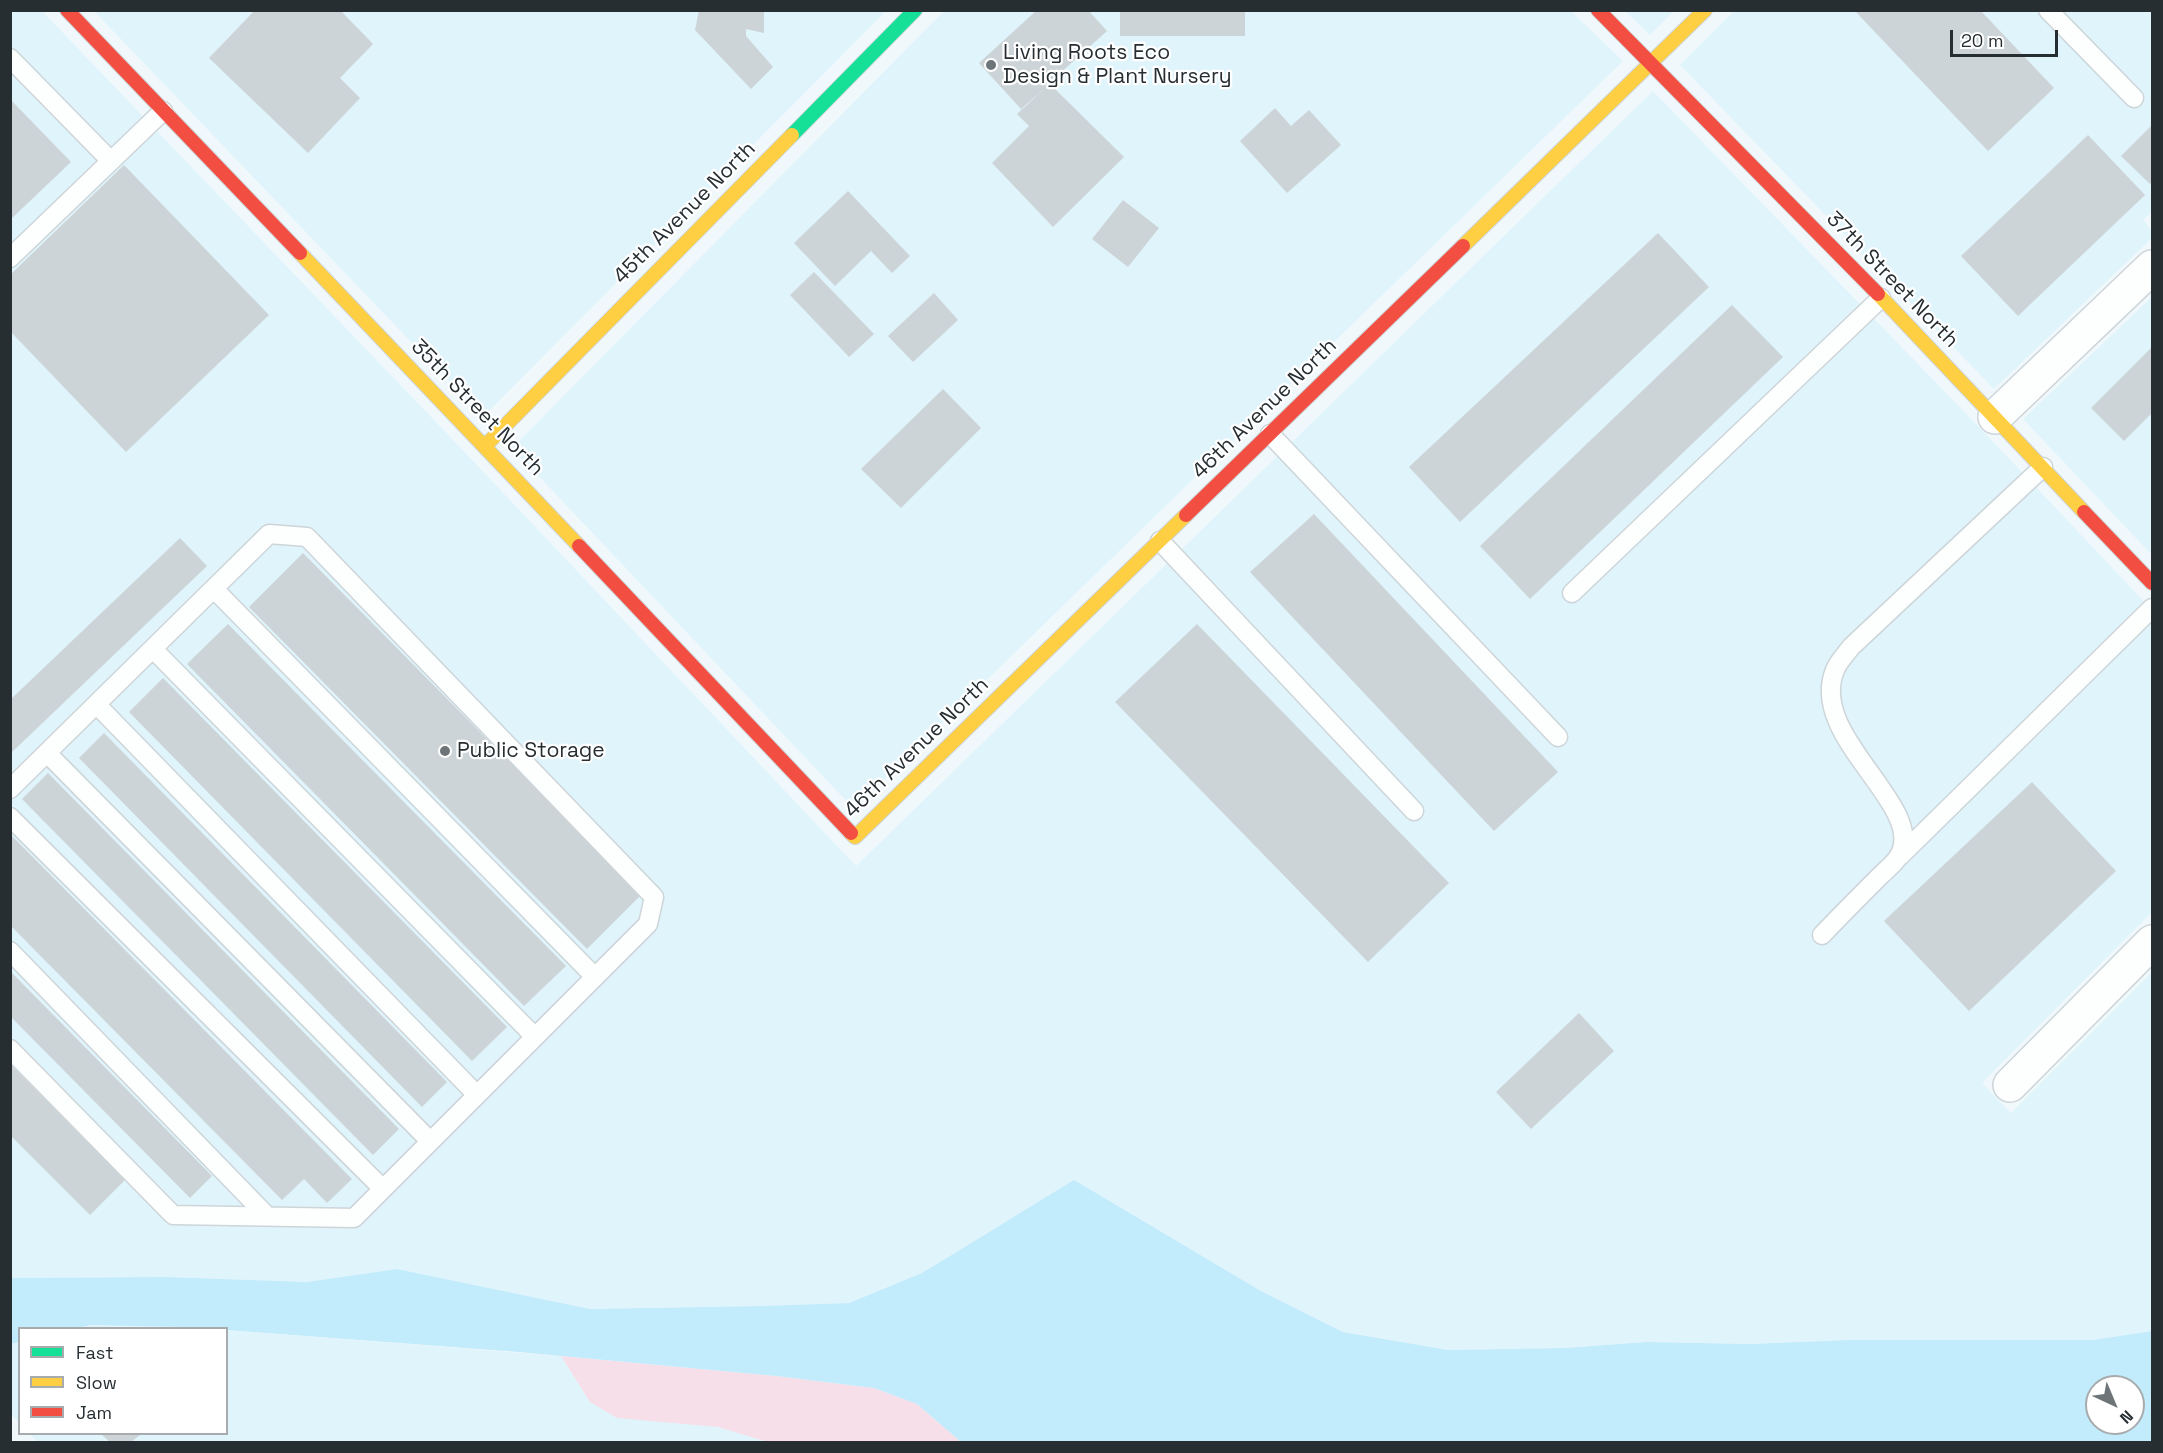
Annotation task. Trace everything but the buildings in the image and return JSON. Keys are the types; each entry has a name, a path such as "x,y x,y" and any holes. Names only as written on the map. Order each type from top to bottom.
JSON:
{"street":[{"name":"35th Street North","path":"67,10 855,837"},
{"name":"45th Avenue North","path":"484,446 915,10"},
{"name":"37th Street North","path":"1598,10 1881,298 2152,583"},
{"name":"46th Avenue North","path":"855,837 1705,10"},
{"path":"1995,417 2152,267"},
{"path":"2010,1085 2152,942"}],"lane":[{"path":"2048,10 2134,98"},
{"path":"10,58 111,161"},
{"path":"10,258 164,111"},
{"path":"1572,593 1881,298"},
{"path":"1270,434 1558,737"},
{"path":"1900,856 1904,836 1898,815 1846,740 1835,712 1831,691 1835,669 1851,647 2043,467"},
{"path":"10,789 269,534 307,537 654,897 648,924 354,1218 172,1215 10,1049"},
{"path":"1160,541 1414,812"},
{"path":"214,589 595,977"},
{"path":"1822,935 2152,608"},
{"path":"153,650 535,1037"},
{"path":"97,705 477,1095"},
{"path":"47,753 430,1141"},
{"path":"10,817 383,1188"},
{"path":"10,951 267,1216"}],"shaded area":[{"path":"10,11 42,11 456,443 856,866 1653,91 1982,430 2152,610 2152,912 1982,1083 2011,1113 2152,972 2152,1331 2093,1340 1849,1340 1750,1344 1646,1342 1565,1348 1448,1350 1344,1332 1259,1290 1006,1221 922,1273 849,1303 590,1309 397,1269 307,1282 166,1277 11,1278"},
{"path":"94,11 886,11 483,417"},
{"path":"944,11 1571,11 1623,61 854,809 512,448"},
{"path":"1625,11 1674,11 1650,35"},
{"path":"1734,11 2152,11 2152,212 2143,220 2152,231 2152,238 1994,389 1680,65"},
{"path":"2152,297 2152,555 2023,419"},
{"path":"92,1325 180,1327 82,1327"},
{"path":"228,1330 561,1356 590,1402 676,1422 718,1427 768,1442 38,1442 30,1435 228,1435"},
{"path":"18,1342 18,1422 10,1413 11,1344"},
{"path":"561,1356 776,1376 874,1388 917,1404 961,1442 768,1442 718,1427 617,1418 590,1402"}],"water":[{"path":"1074,1180 1259,1290 1343,1332 1448,1350 1565,1348 1646,1342 1750,1344 1849,1340 2093,1340 2152,1331 2152,1442 961,1442 917,1404 874,1388 776,1376 519,1352 228,1330 228,1327 92,1325 18,1327 18,1342 11,1344 11,1278 166,1277 307,1282 397,1269 590,1309 849,1303 922,1273"}],"traffic: fast":[{"path":"792,135 915,10"}],"traffic: slow":[{"path":"1463,246 1705,10"},
{"path":"485,446 792,135"},
{"path":"300,253 579,546"},
{"path":"1878,294 2084,512"},
{"path":"851,833 855,837 1186,515"}],"traffic: jam":[{"path":"67,10 300,253"},
{"path":"1598,10 1878,294"},
{"path":"1186,515 1463,246"},
{"path":"2084,512 2152,583"},
{"path":"579,546 851,833"}],"place":[{"name":"Living Roots Eco Design & Plant Nursery","path":"991,65"},
{"name":"Public Storage","path":"445,751"}]}
